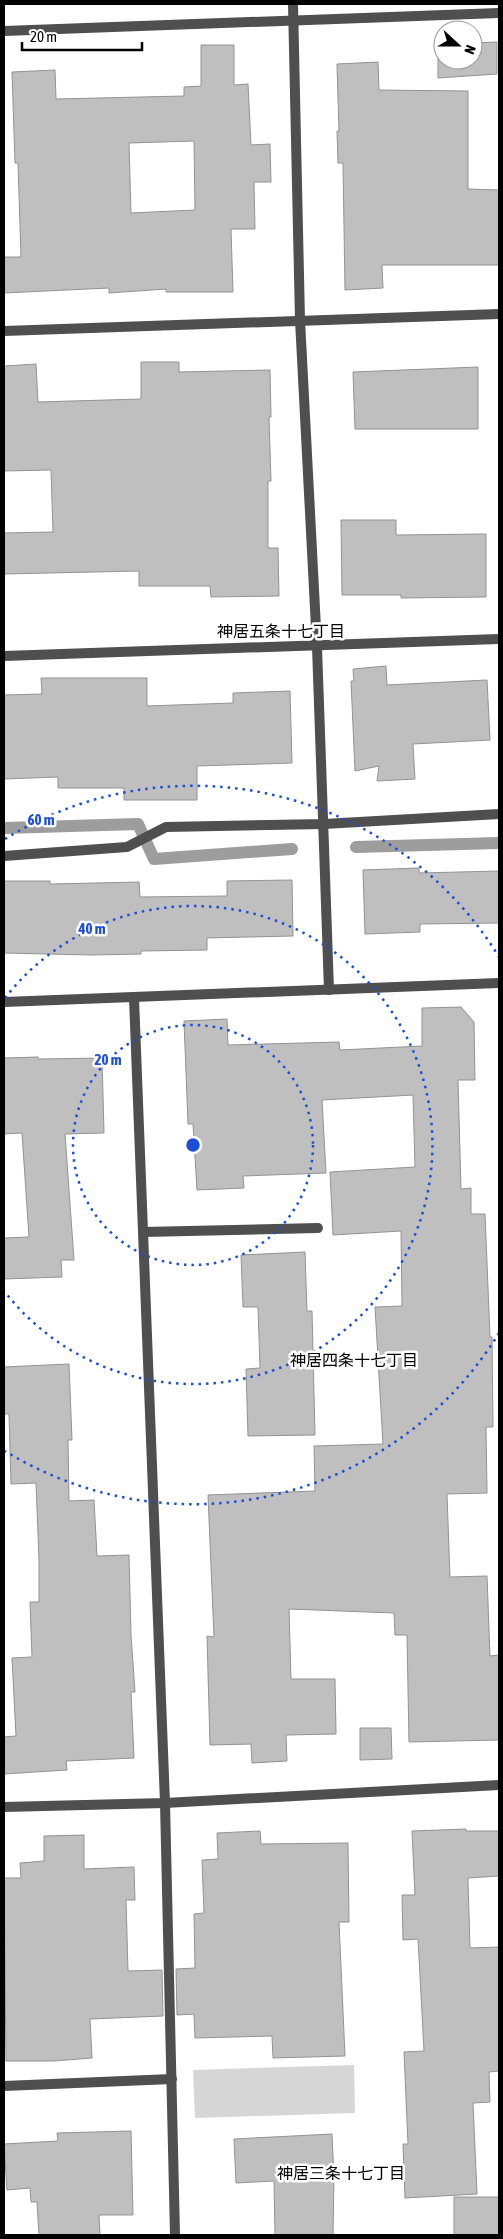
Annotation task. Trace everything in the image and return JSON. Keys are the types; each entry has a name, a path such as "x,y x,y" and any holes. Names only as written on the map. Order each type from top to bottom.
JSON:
{"street":[{"path":"294,4 300,320 317,647 329,990"},
{"path":"4,31 499,13"},
{"path":"4,331 499,314"},
{"path":"4,656 499,640"},
{"path":"4,856 127,847 166,826 324,824 499,814"},
{"path":"4,1002 499,983"},
{"path":"134,998 165,1802 175,2235"},
{"path":"143,1232 318,1228"},
{"path":"4,1807 165,1802 499,1785"},
{"path":"4,2086 172,2080"}],"shaded area":[{"path":"354,2065 355,2113 195,2118 193,2070"}],"building":[{"path":"497,42 497,74 438,78 438,70 483,70 483,43"},
{"path":"201,45 234,45 234,85 248,84 251,145 270,144 271,182 254,182 255,229 231,229 233,292 166,292 166,289 109,293 109,288 4,293 4,257 21,257 18,163 15,163 12,72 55,70 56,99 184,96 184,87 201,86","holes":["194,141 195,210 131,213 129,143"]},
{"path":"378,62 379,90 468,91 468,189 499,190 499,265 382,265 383,288 345,290 343,163 338,163 337,64"},
{"path":"141,362 179,362 179,372 270,370 271,481 268,481 268,548 278,548 279,596 211,597 210,586 139,586 139,571 4,574 4,533 53,532 51,470 4,471 4,366 36,364 38,402 141,399"},
{"path":"478,367 478,429 355,429 353,372"},
{"path":"341,520 396,520 396,535 486,534 486,597 401,598 401,595 342,595"},
{"path":"386,666 387,685 487,680 490,740 413,744 415,779 377,781 379,766 355,771 351,681 354,681 353,669"},
{"path":"41,678 147,678 147,706 233,703 233,693 290,691 292,763 197,766 197,800 124,800 124,788 58,788 58,777 4,779 4,695 42,694"},
{"path":"419,868 419,873 499,871 499,923 420,924 420,932 365,934 363,870"},
{"path":"292,880 293,936 207,938 207,950 141,951 141,954 4,953 4,881 50,881 50,884 139,882 140,897 227,896 227,881"},
{"path":"461,1007 474,1022 475,1080 458,1080 461,1189 471,1188 471,1214 485,1214 490,1337 492,1337 493,1427 486,1427 487,1493 447,1494 450,1577 487,1576 490,1656 499,1655 499,1740 409,1742 407,1635 395,1635 394,1613 289,1609 291,1679 335,1679 336,1734 286,1735 287,1761 252,1763 251,1744 210,1745 207,1636 214,1637 208,1495 315,1491 314,1446 383,1444 375,1307 402,1306 401,1231 333,1235 330,1172 415,1167 413,1095 322,1100 326,1173 243,1176 244,1188 197,1190 193,1124 188,1124 184,1021 227,1019 228,1045 339,1042 340,1050 422,1046 422,1008"},
{"path":"38,1057 38,1059 102,1058 104,1133 65,1134 74,1260 61,1260 62,1277 4,1279 4,1238 29,1237 22,1133 4,1134 4,1058"},
{"path":"305,1252 307,1311 312,1311 315,1435 248,1436 246,1369 260,1368 258,1307 243,1307 241,1255"},
{"path":"69,1364 72,1440 68,1440 69,1501 94,1500 97,1556 129,1555 131,1635 135,1692 131,1692 134,1758 66,1761 67,1770 4,1774 4,1737 16,1736 12,1658 32,1657 30,1602 39,1602 39,1559 36,1483 11,1484 9,1414 4,1414 4,1367"},
{"path":"360,1728 391,1728 392,1759 360,1760"},
{"path":"466,1829 466,1831 499,1831 499,1876 468,1878 468,1881 470,1948 499,1947 499,2071 489,2072 490,2102 473,2103 477,2194 405,2198 403,2144 408,2144 404,2052 424,2051 418,1939 403,1940 402,1895 415,1895 412,1831"},
{"path":"260,1831 261,1844 348,1843 349,1922 339,1922 345,2056 273,2058 272,2036 195,2038 194,2014 177,2015 176,1969 195,1968 194,1914 204,1913 202,1860 218,1859 217,1833"},
{"path":"84,1835 84,1869 134,1867 135,1900 126,1900 128,1971 162,1970 163,2016 90,2019 92,2058 54,2061 6,2061 4,1878 21,1878 20,1863 44,1861 44,1836"},
{"path":"131,2131 133,2215 99,2215 100,2235 39,2235 37,2202 31,2202 30,2188 7,2190 4,2144 58,2141 57,2133"},
{"path":"332,2134 334,2178 333,2235 275,2235 274,2181 236,2183 234,2139"},
{"path":"454,2197 499,2197 499,2235 454,2235"}],"waterway":[{"path":"4,828 138,824 154,859 292,849"},
{"path":"356,847 499,843"}],"district":[{"name":"神居五条十七丁目","path":"281,631"},
{"name":"神居四条十七丁目","path":"354,1360"},
{"name":"神居三条十七丁目","path":"341,2173"}]}
